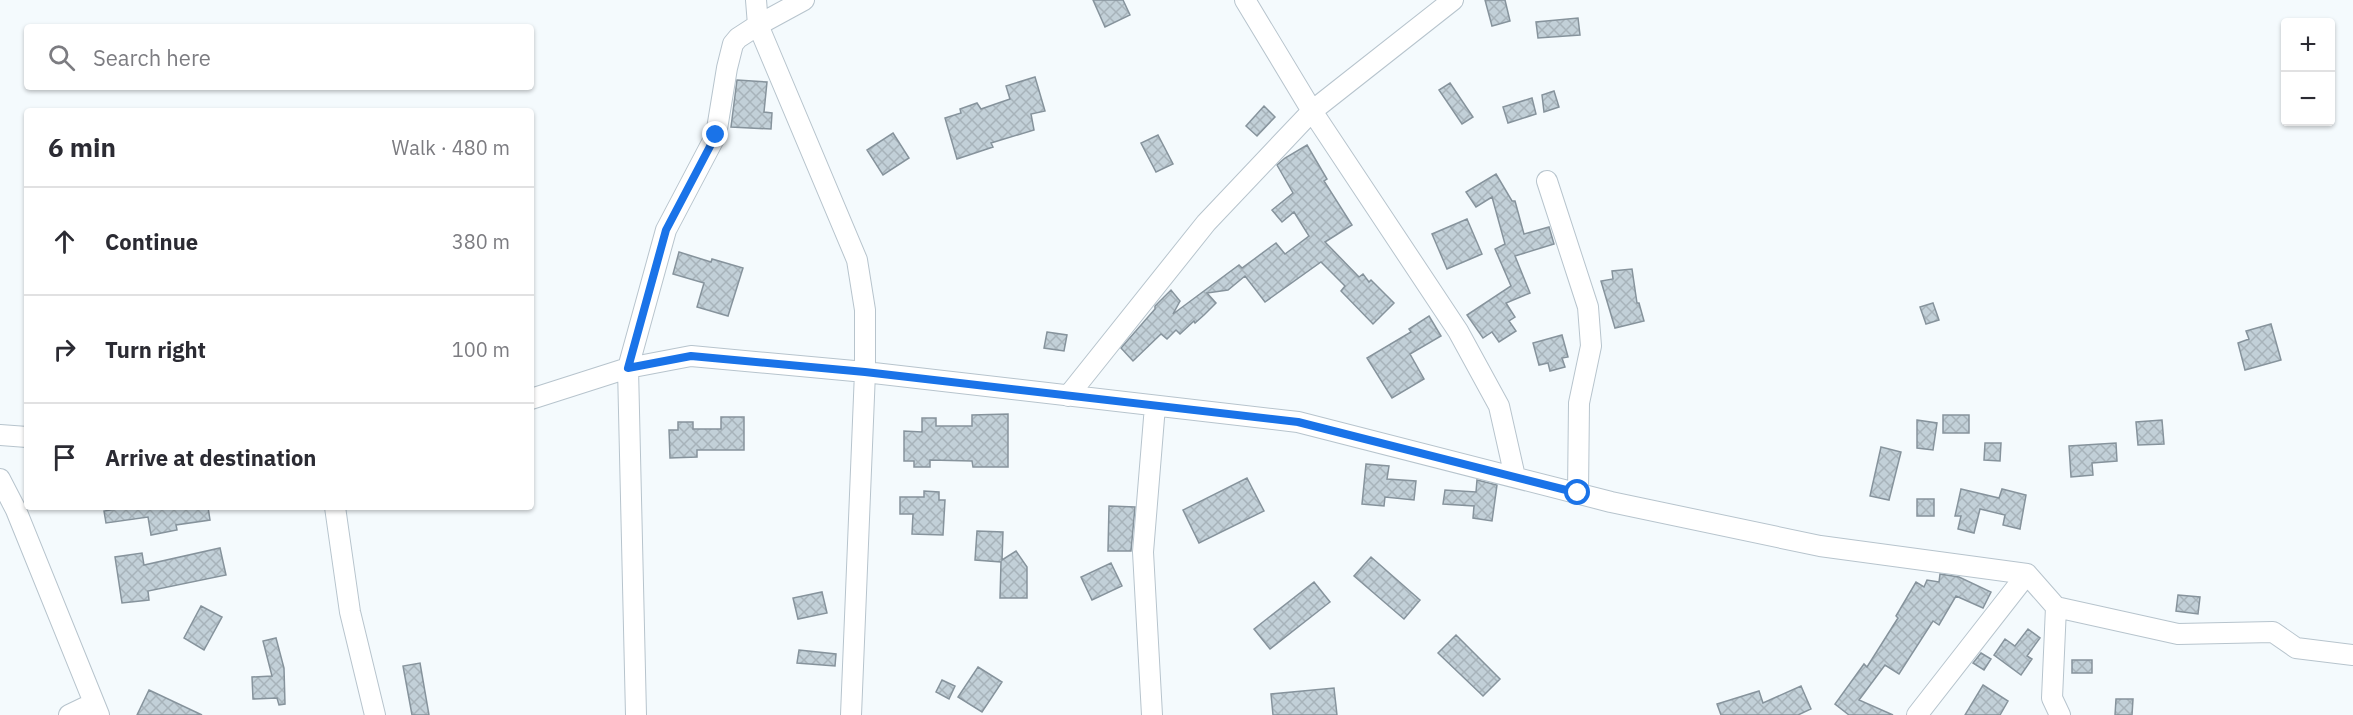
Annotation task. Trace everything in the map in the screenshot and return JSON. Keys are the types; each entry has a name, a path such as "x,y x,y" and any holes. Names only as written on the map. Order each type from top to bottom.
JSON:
{"street":[{"path":"756,0 758,25 857,260 865,309 865,372 851,715"},
{"path":"636,715 628,368 666,230 716,135 733,44 758,25 804,0"},
{"path":"1245,0 1311,111 1458,331 1499,406 1515,477"},
{"path":"1068,396 1206,223 1311,111 1453,0"},
{"path":"1547,181 1588,307 1591,346 1579,403 1578,493"},
{"path":"534,398 628,368 691,356 865,372 1298,422 1578,493 1820,546 2027,574 2056,607 2178,634 2273,632 2296,648 2353,656"},
{"path":"1152,715 1143,552 1155,406"},
{"path":"0,435 24,437"},
{"path":"0,479 8,515 96,709 69,715"},
{"path":"335,510 350,612 375,715"},
{"path":"1917,715 2027,574"},
{"path":"2056,607 2052,698 2060,715"}],"building":[{"path":"1093,0 1123,0 1130,15 1105,27"},
{"path":"1485,0 1505,0 1510,21 1492,26"},
{"path":"1578,18 1580,35 1538,38 1536,22"},
{"path":"1035,77 1045,111 1031,114 1034,130 991,143 993,147 957,159 945,118 961,113 960,109 977,103 981,109 1010,99 1006,86"},
{"path":"737,80 767,82 764,112 772,113 771,129 731,127"},
{"path":"1450,83 1473,117 1462,124 1439,90"},
{"path":"1554,91 1559,107 1544,112 1542,95"},
{"path":"1532,98 1536,114 1508,123 1503,107"},
{"path":"1264,106 1275,117 1257,136 1246,126"},
{"path":"893,133 909,158 883,175 867,150"},
{"path":"1158,135 1173,164 1156,172 1141,143"},
{"path":"1307,145 1327,179 1324,181 1352,225 1325,242 1359,277 1363,274 1394,303 1373,324 1341,291 1345,286 1321,262 1265,302 1245,276 1228,290 1207,293 1216,303 1204,315 1180,334 1176,330 1167,339 1161,334 1133,361 1121,348 1171,290 1180,301 1173,314 1239,265 1242,268 1276,243 1285,254 1309,236 1294,212 1282,222 1272,210 1293,193 1277,165"},
{"path":"1496,174 1512,201 1515,201 1524,234 1549,227 1554,244 1515,256 1530,293 1506,303 1515,317 1509,321 1516,331 1499,342 1492,332 1483,338 1467,315 1511,286 1495,249 1505,244 1492,197 1476,207 1466,192"},
{"path":"1467,219 1482,254 1447,269 1432,234"},
{"path":"679,252 711,262 712,259 743,268 728,316 697,307 704,283 673,274"},
{"path":"1632,269 1637,303 1639,303 1644,321 1615,328 1601,281 1613,279 1612,271"},
{"path":"1933,303 1939,320 1926,324 1920,307"},
{"path":"1429,316 1441,336 1410,354 1424,379 1392,398 1367,358 1411,332 1409,329"},
{"path":"2271,324 2281,360 2245,370 2238,343 2249,339 2246,331"},
{"path":"1047,332 1067,335 1064,351 1044,348"},
{"path":"1562,335 1568,357 1562,358 1565,367 1550,371 1548,363 1539,365 1533,343"},
{"path":"1008,414 1008,467 973,467 972,461 930,460 930,467 914,467 914,461 904,461 904,431 922,432 922,418 936,418 936,426 972,426 972,415"},
{"path":"1943,415 1969,415 1969,433 1943,433"},
{"path":"721,417 744,417 744,450 697,450 697,457 670,458 669,430 678,430 678,422 693,422 693,429 721,429"},
{"path":"1917,420 1937,423 1933,450 1917,448"},
{"path":"2162,420 2164,444 2138,445 2136,422"},
{"path":"1985,443 2001,443 2000,461 1984,460"},
{"path":"2116,443 2117,461 2092,463 2093,475 2071,477 2069,446"},
{"path":"1881,447 1901,452 1889,500 1870,496"},
{"path":"1366,464 1389,466 1387,479 1416,481 1414,500 1385,497 1384,506 1362,504"},
{"path":"1247,478 1264,511 1199,543 1183,510"},
{"path":"1477,480 1497,485 1492,521 1473,518 1474,506 1443,504 1445,490 1476,492"},
{"path":"1961,489 1999,498 2002,489 2026,495 2020,529 2003,525 2005,515 1980,509 1974,533 1958,529 1961,516 1955,516"},
{"path":"924,491 939,492 939,500 945,500 943,535 912,534 913,514 900,514 900,497 924,497"},
{"path":"1917,499 1934,499 1934,516 1917,516"},
{"path":"1109,506 1135,507 1131,551 1108,551"},
{"path":"208,510 210,520 176,525 177,530 151,535 148,517 106,523 104,511"},
{"path":"977,531 1003,532 1002,560 1016,551 1027,567 1027,598 1000,598 1001,562 975,560"},
{"path":"220,548 226,575 148,591 149,600 122,603 115,557 142,553 144,565"},
{"path":"1371,557 1420,600 1404,619 1354,576"},
{"path":"1111,563 1122,586 1092,600 1081,577"},
{"path":"1940,574 1959,577 1991,592 1983,608 1956,596 1939,625 1933,621 1899,674 1885,665 1859,700 1893,715 1849,715 1835,704 1864,664 1867,667 1898,618 1896,616 1916,582 1924,587 1927,580 1939,582"},
{"path":"1314,582 1330,602 1270,649 1254,629"},
{"path":"822,592 827,613 798,619 793,598"},
{"path":"2178,595 2200,597 2198,614 2176,611"},
{"path":"201,606 222,617 204,650 184,638"},
{"path":"2028,629 2040,638 2027,656 2032,659 2021,675 1994,655 2005,639 2015,646"},
{"path":"1456,635 1500,679 1483,696 1438,653"},
{"path":"276,638 284,668 285,704 279,705 277,698 253,699 252,677 272,676 263,641"},
{"path":"799,650 836,654 835,666 797,663"},
{"path":"1981,653 1991,659 1984,670 1973,663"},
{"path":"2072,660 2092,660 2092,673 2072,673"},
{"path":"420,663 429,715 412,715 403,666"},
{"path":"978,667 1002,682 982,712 958,697"},
{"path":"942,680 955,686 949,699 936,692"},
{"path":"1983,685 2008,701 2000,715 1965,715"},
{"path":"1801,686 1811,709 1798,715 1721,715 1717,704 1759,691 1763,703"},
{"path":"1334,688 1337,715 1273,715 1271,694"},
{"path":"149,690 202,715 137,715"},
{"path":"2116,699 2133,699 2132,715 2115,715"}],"route":[{"path":"716,135 666,230 628,368 691,356 865,372 1298,422 1578,493"}]}
